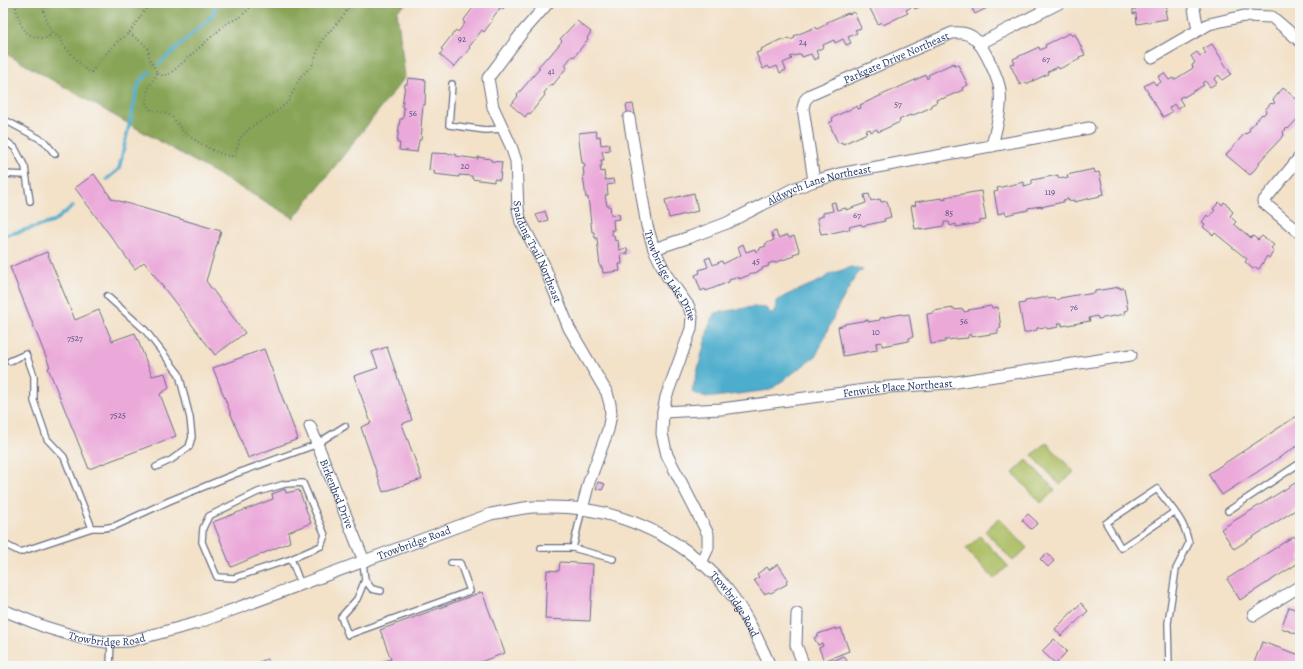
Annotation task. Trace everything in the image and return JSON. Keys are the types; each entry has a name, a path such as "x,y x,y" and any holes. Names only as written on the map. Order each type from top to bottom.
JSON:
{"street":[{"name":"Spalding Trail Northeast","path":"548,3 521,34 488,78 493,107 511,146 516,162 518,209 521,222 543,263 569,328 607,393 610,404 611,414 608,430 589,482 582,509"},
{"path":"992,146 1000,111 1000,91 995,72 979,44 1059,3"},
{"path":"1193,3 1198,30"},
{"path":"1152,57 1209,24 1244,16 1272,17 1300,41"},
{"name":"Parkgate Drive Northeast","path":"814,181 803,108 810,95 952,33 959,32 970,36 976,39 979,44"},
{"name":"Trowbridge Lake Drive","path":"629,118 648,226 654,249 667,276 689,307 692,317 691,329 666,398 663,412 662,434 667,455 708,534 708,548 701,563"},
{"name":"Aldwych Lane Northeast","path":"654,249 727,223 793,190 814,181 839,174 1089,128"},
{"path":"1300,157 1263,202 1300,233"},
{"name":"Fenwick Place Northeast","path":"663,412 721,409 888,388 950,383 1131,355"},
{"name":"Birkenhed Drive","path":"310,426 363,561"},
{"name":"Trowbridge Road","path":"3,610 45,627 81,638 111,641 130,640 197,623 491,514 531,507 582,509 615,516 644,526 675,543 701,563 727,589 749,621 770,666"},
{"path":"1254,615 1300,586"},
{"path":"797,614 796,645 804,666"}],"lane":[{"path":"452,84 449,125 485,130 503,129"},
{"path":"3,119 44,141 55,154"},
{"path":"3,139 15,148 25,167 30,201"},
{"path":"3,174 26,175"},
{"path":"107,296 145,330 179,374 190,418 192,438 188,447 171,460 156,467"},
{"path":"10,361 26,354 34,376 34,401 47,439 64,457 92,528"},
{"path":"3,540 6,545 20,552 92,528 115,526 169,501 227,477 318,444 346,426"},
{"path":"1228,510 1300,463"},
{"path":"303,483 325,534 321,546 291,559 234,578 217,577 202,542 203,528 209,516 258,492 285,484 303,483"},
{"path":"1168,666 1168,623 1176,569 1189,543 1183,525 1174,512 1157,489 1106,523 1121,548 1174,512"},
{"path":"573,548 582,509"},
{"path":"541,548 573,548 613,559"},
{"path":"291,559 301,585"},
{"path":"363,561 365,580 357,599 341,616 348,635 470,591 460,563 451,563"},
{"path":"365,580 372,589 381,591"},
{"path":"110,666 111,641"}],"path":[{"path":"15,3 17,13 24,30 30,36 48,38 52,31"},
{"path":"42,3 47,24 52,31 60,38 64,46 87,71 92,72 101,59 129,33 150,3"},
{"path":"129,33 144,44 148,49 149,58 157,73 163,76 171,74 227,23 240,17 255,3"},
{"path":"157,73 148,90 146,104 151,110 160,111 170,115 183,130 202,145 230,157 235,156 240,138 251,127 276,112 288,102 301,76 312,66 322,40 345,14 350,3"}],"green space":[{"path":"3,3 408,3 397,11 405,77 294,218 3,52"},
{"path":"1046,442 1074,472 1060,485 1032,455"},
{"path":"1027,460 1055,490 1041,503 1013,473"},
{"path":"999,518 1027,548 1013,561 985,531"},
{"path":"980,536 1008,566 994,579 966,549"}],"water":[{"path":"851,267 863,269 855,277 837,309 816,356 770,390 706,398 692,392 709,326 715,313 752,307 766,308 772,315 775,310 776,301 822,280 828,275"}],"building":[{"path":"477,3 508,3 502,10 500,8 484,32 482,30 469,47 470,48 454,67 440,55 443,50 441,49 456,30 458,32 465,23 463,21"},
{"path":"867,3 928,3 915,9 913,6 906,10 908,13 883,25 881,22 878,24"},
{"path":"969,3 993,3 975,14"},
{"path":"1166,3 1167,10 1165,10 1167,19 1137,24 1136,13 1133,14 1133,9 1136,9 1135,4"},
{"path":"854,12 861,28 855,30 857,33 848,37 851,43 846,45 843,39 835,43 834,40 823,45 824,47 816,51 819,58 814,60 811,54 802,57 801,54 790,57 792,59 783,63 786,70 780,73 777,66 770,69 768,66 763,69 756,53 762,51 761,49 782,39 783,41 789,38 790,40 795,38 794,36 816,27 817,29 827,24 827,22"},
{"path":"577,21 591,32 587,38 588,39 574,57 572,56 565,65 567,67 553,85 551,84 544,93 545,95 530,114 528,113 525,117 511,105 518,96 517,95 540,68 538,67 547,57 548,58 562,41 560,39"},
{"path":"1070,33 1072,36 1075,34 1085,55 1059,69 1058,67 1047,72 1048,74 1026,84 1026,82 1020,85 1010,64 1015,63 1013,59 1039,47 1040,50 1046,47 1045,45"},
{"path":"1212,44 1231,74 1222,80 1219,75 1214,79 1217,83 1210,87 1205,81 1202,83 1204,85 1184,97 1179,98 1183,105 1177,109 1174,104 1169,108 1172,112 1163,117 1144,86 1153,81 1156,85 1161,82 1158,77 1164,73 1169,80 1173,78 1174,80 1193,68 1192,65 1195,63 1191,56 1197,52 1200,56 1206,53 1203,49"},
{"path":"954,63 955,66 958,65 968,85 962,88 963,90 936,100 937,102 931,105 932,107 899,120 900,122 878,132 877,129 871,132 870,129 865,131 867,133 843,144 842,142 838,143 829,123 833,121 832,118 857,106 858,109 861,108 860,105 926,75 927,79 929,77 928,75"},
{"path":"408,78 426,80 421,140 419,140 417,152 399,150 400,143 397,143 400,119 403,119 404,108 402,107 405,84 407,84"},
{"path":"1283,88 1300,102 1300,116 1288,129 1287,128 1283,132 1284,135 1259,162 1260,163 1250,175 1226,155 1245,133 1246,134 1250,130 1249,129 1262,114 1263,115 1266,112 1265,110 1271,103 1275,103 1273,100"},
{"path":"633,104 635,114 628,115 626,105"},
{"path":"596,131 597,137 600,136 601,145 609,144 610,150 602,151 604,160 601,160 602,166 600,166 601,172 604,171 605,180 613,179 614,184 607,185 608,195 605,195 607,206 610,206 611,215 619,214 620,219 613,220 614,230 611,230 612,235 614,235 615,241 618,240 619,250 627,248 628,254 621,254 622,264 619,264 620,271 603,273 602,267 600,267 597,238 595,238 594,232 592,232 588,197 586,198 583,175 583,168 585,167 584,163 582,163 579,140 579,133"},
{"path":"431,153 456,154 456,156 478,159 478,157 491,159 491,161 502,162 500,180 494,179 494,182 472,179 472,176 459,175 459,177 434,174 435,171 429,170"},
{"path":"1094,169 1095,173 1099,172 1104,194 1099,195 1100,196 1074,202 1074,200 1068,201 1068,199 1063,200 1063,202 1041,207 1028,208 1028,210 1006,215 1005,212 998,214 994,192 998,191 997,188 1024,182 1024,186 1032,184 1032,180 1058,175 1058,178 1064,177 1065,179 1068,178 1067,175"},
{"path":"94,174 112,199 221,231 206,281 245,333 215,355 144,262 135,269 75,188"},
{"path":"981,191 986,220 979,221 979,223 956,227 956,224 950,226 949,222 944,222 944,226 921,230 921,228 915,229 911,206 916,205 915,202 942,198 943,200 946,199 945,197"},
{"path":"694,193 698,211 669,218 665,200"},
{"path":"869,194 871,201 880,199 881,202 887,201 891,217 884,219 885,221 862,226 861,224 849,227 850,229 821,234 817,218 823,216 823,213 833,211 831,203 835,202 837,210 846,208 846,210 866,203 864,195"},
{"path":"1219,202 1222,205 1224,202 1230,207 1229,208 1233,212 1230,216 1236,222 1234,224 1251,238 1253,236 1258,240 1262,236 1274,245 1271,248 1274,251 1269,258 1267,256 1259,269 1255,267 1253,269 1245,262 1247,259 1215,233 1213,235 1203,227 1205,224 1202,222 1207,215 1209,217 1215,210 1213,209"},
{"path":"545,211 548,220 540,223 536,215"},
{"path":"776,231 778,238 787,235 789,238 794,236 800,252 793,254 794,256 768,264 769,266 762,268 762,270 739,279 739,277 729,280 729,282 706,291 705,289 701,291 695,275 700,273 699,270 708,267 705,259 710,257 713,265 722,261 723,264 741,255 738,247 743,244 746,252 755,249 756,252 760,250 760,248 766,246 765,244 774,240 771,233"},
{"path":"47,252 75,320 99,310 112,341 135,333 152,376 165,373 169,388 160,394 176,436 89,469 48,368 50,367 10,267"},
{"path":"1120,287 1120,289 1124,288 1128,310 1124,311 1125,314 1098,319 1097,316 1089,318 1090,321 1062,326 1062,323 1058,323 1059,327 1047,329 1046,327 1037,328 1037,330 1024,333 1019,304 1025,303 1025,301 1048,297 1049,299 1055,298 1055,300"},
{"path":"991,306 992,308 998,307 1001,328 998,329 998,333 971,337 970,334 968,335 968,338 945,340 945,342 931,344 927,314 933,313 933,311 954,308 955,310 963,309 964,312"},
{"path":"909,314 913,337 909,338 909,341 882,346 882,342 876,343 877,350 843,356 838,327 845,325 844,324 868,320 868,322 880,320 880,318"},
{"path":"387,347 412,420 402,424 422,479 383,492 361,427 371,423 354,376 378,368 372,352"},
{"path":"264,349 298,439 248,458 213,368"},
{"path":"1300,414 1300,444 1222,495 1208,474"},
{"path":"1300,480 1300,507 1234,549 1221,529"},
{"path":"598,482 605,484 602,490 596,489"},
{"path":"285,489 286,493 299,490 311,523 288,532 290,542 231,567 213,522 273,499 272,494"},
{"path":"1028,514 1038,523 1031,529 1022,520"},
{"path":"1294,536 1300,546 1300,562 1240,600 1227,579"},
{"path":"1047,553 1054,561 1048,567 1040,559"},
{"path":"560,562 593,564 590,621 545,619 547,570 559,571"},
{"path":"778,564 788,579 786,580 787,584 771,593 769,592 764,594 754,580 759,577 757,574 767,567 769,570"},
{"path":"482,592 505,653 469,666 382,666 380,663 391,659 380,630"},
{"path":"1081,603 1088,611 1061,636 1055,629"},
{"path":"1289,607 1300,611 1300,635 1281,628"},
{"path":"836,628 836,630 841,628 849,651 824,661 819,648 823,646 822,643 818,645 814,638 818,636 818,634"},
{"path":"1054,639 1067,651 1056,664 1042,651"},
{"path":"1262,642 1300,655 1300,666 1263,666 1254,663"},
{"path":"844,656 850,666 822,666"},
{"path":"267,659 270,666 249,666"}],"waterway":[{"path":"159,64 212,16 217,3"},
{"path":"107,179 119,169 139,82 150,72"},
{"path":"3,236 53,222 73,206"}]}
